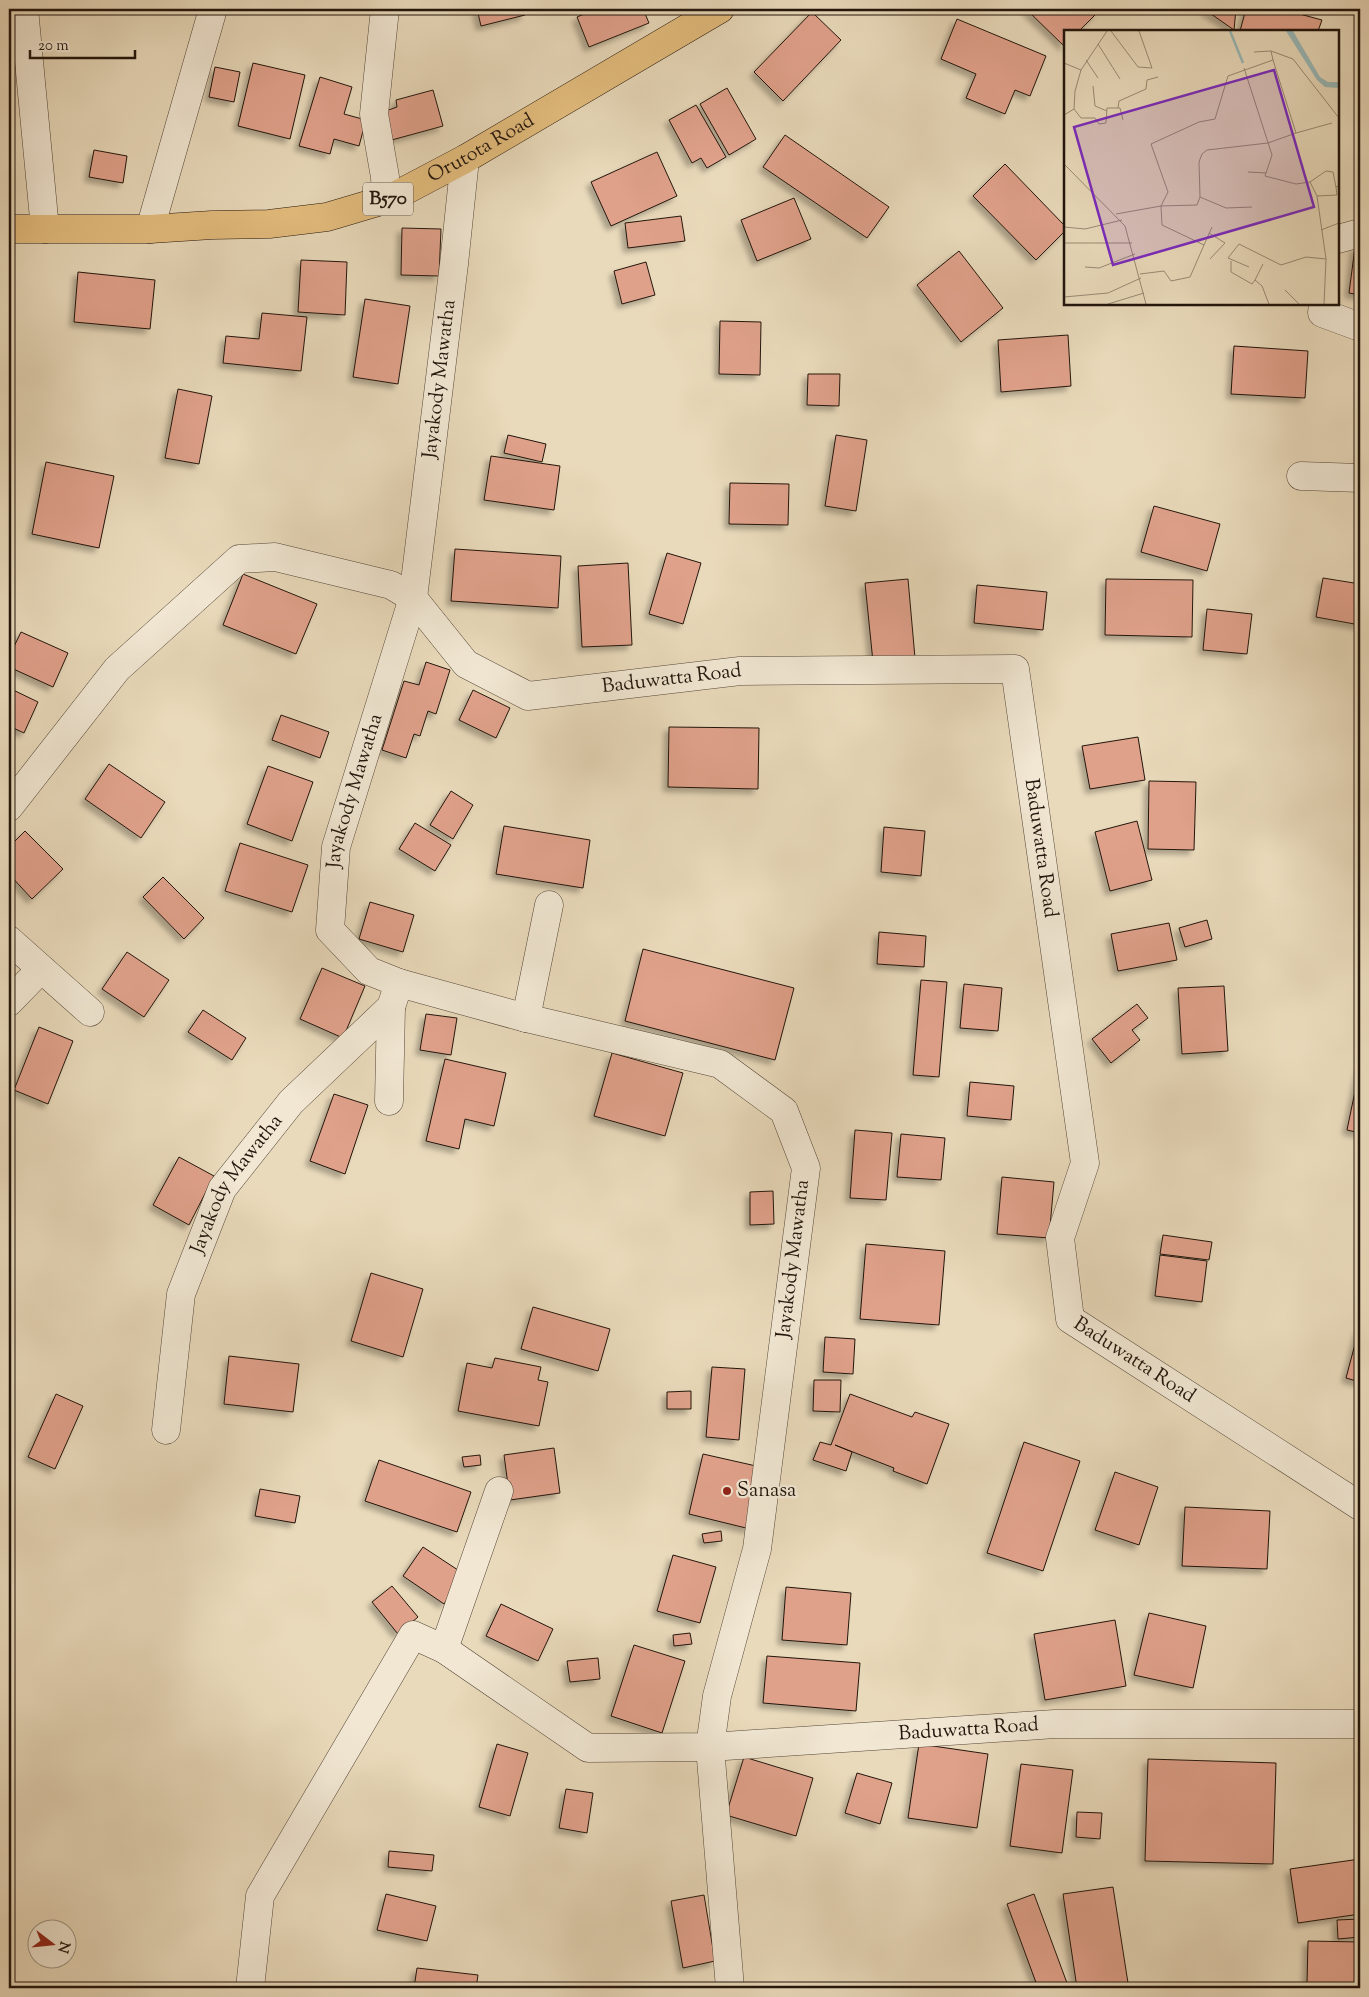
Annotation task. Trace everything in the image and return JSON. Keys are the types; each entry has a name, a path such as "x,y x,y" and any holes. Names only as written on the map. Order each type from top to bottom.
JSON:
{"main road":[{"name":"Orutota Road","path":"9,229 150,229 269,224 327,217 386,200 465,159 720,9"}],"street":[{"path":"24,9 45,229"},
{"path":"150,229 213,9"},
{"path":"385,9 374,114 385,177 386,200"},
{"name":"Jayakody Mawatha","path":"465,159 454,264 402,592 336,847 330,930 395,995 526,1018 720,1064 784,1111 806,1168 757,1549 717,1696 730,1988"},
{"path":"1339,239 1360,233"},
{"path":"1323,305 1322,313 1360,327"},
{"path":"1301,476 1360,478"},
{"path":"9,807 116,669 239,559 275,557 402,592"},
{"name":"Baduwatta Road","path":"402,592 466,664 528,696 740,671 1015,670 1085,1163 1060,1238 1070,1319 1360,1506"},
{"path":"526,1018 549,905"},
{"path":"9,940 90,1012"},
{"path":"9,1002 41,969"},
{"path":"390,1101 395,995"},
{"name":"Jayakody Mawatha","path":"166,1430 181,1294 222,1189 291,1102 395,995"},
{"path":"444,1649 499,1490"},
{"name":"Baduwatta Road","path":"250,1988 260,1896 413,1635 444,1649 588,1748 719,1746 1055,1724 1360,1724"}],"building":[{"path":"477,9 524,9 525,15 481,26"},
{"path":"596,9 643,9 649,23 589,47 577,17"},
{"path":"1026,9 1095,9 1098,12 1080,30 1064,30 1064,46"},
{"path":"1204,9 1236,9 1234,30"},
{"path":"1246,9 1281,9 1322,20 1318,30 1240,30"},
{"path":"812,12 841,40 783,101 754,72"},
{"path":"957,19 1046,56 1030,96 1015,90 1005,114 966,98 976,74 941,59"},
{"path":"253,63 305,75 290,139 238,126"},
{"path":"215,67 240,72 234,102 209,97"},
{"path":"320,77 352,87 344,114 366,120 359,146 334,139 330,154 299,146"},
{"path":"727,88 756,139 729,155 700,104"},
{"path":"433,90 443,126 388,141 380,113 397,107 396,100"},
{"path":"696,105 726,157 707,168 701,158 692,163 669,120"},
{"path":"785,135 889,207 867,238 763,167"},
{"path":"94,150 127,156 123,183 89,177"},
{"path":"657,152 677,196 611,226 591,182"},
{"path":"1005,164 1064,225 1064,232 1036,260 973,196"},
{"path":"794,198 811,239 757,261 741,220"},
{"path":"681,216 685,241 628,248 625,223"},
{"path":"402,228 441,229 439,276 401,275"},
{"path":"1355,247 1360,247 1360,295 1349,293"},
{"path":"959,251 1003,308 961,342 917,285"},
{"path":"301,260 347,262 345,315 298,312"},
{"path":"646,262 655,295 622,304 614,271"},
{"path":"78,272 155,280 150,329 74,322"},
{"path":"365,299 410,306 398,384 353,377"},
{"path":"262,313 307,317 301,371 223,363 226,336 259,339"},
{"path":"720,321 761,322 760,375 719,374"},
{"path":"1068,335 1071,386 1001,392 998,340"},
{"path":"1234,346 1308,351 1305,398 1231,394"},
{"path":"808,374 840,374 839,406 807,405"},
{"path":"178,389 212,396 199,464 165,458"},
{"path":"508,435 546,444 542,462 504,453"},
{"path":"836,435 867,440 856,511 825,506"},
{"path":"491,456 560,466 554,510 484,500"},
{"path":"46,462 114,476 99,548 32,534"},
{"path":"730,483 789,484 788,525 729,524"},
{"path":"1154,506 1220,524 1207,571 1141,552"},
{"path":"455,549 561,556 558,608 451,601"},
{"path":"667,553 701,563 683,624 649,614"},
{"path":"628,563 632,645 582,647 578,566"},
{"path":"243,574 317,604 296,654 223,625"},
{"path":"1323,578 1360,584 1360,625 1316,617"},
{"path":"908,579 915,658 873,662 865,583"},
{"path":"1106,579 1193,580 1192,637 1105,635"},
{"path":"977,585 1047,592 1043,630 974,623"},
{"path":"1207,609 1252,614 1247,654 1203,650"},
{"path":"21,632 68,653 53,687 9,667 9,657"},
{"path":"426,662 450,670 436,714 428,711 420,736 414,734 406,758 382,750 404,681 419,685"},
{"path":"9,688 38,702 24,733 9,726"},
{"path":"473,690 510,708 496,738 459,720"},
{"path":"281,715 329,732 320,758 272,740"},
{"path":"669,727 759,728 758,789 668,787"},
{"path":"1138,737 1145,780 1090,789 1082,746"},
{"path":"109,764 165,802 141,838 85,799"},
{"path":"268,766 313,782 292,841 247,824"},
{"path":"1149,781 1196,782 1194,850 1148,849"},
{"path":"451,791 473,805 453,839 430,825"},
{"path":"1137,821 1152,880 1110,891 1095,832"},
{"path":"415,823 451,845 435,871 399,849"},
{"path":"504,826 590,840 583,888 496,874"},
{"path":"884,827 925,831 921,876 881,872"},
{"path":"25,831 63,869 32,899 9,874 9,847"},
{"path":"240,843 308,865 292,912 225,891"},
{"path":"163,877 204,918 184,939 143,897"},
{"path":"370,902 414,915 403,952 359,939"},
{"path":"1207,920 1212,939 1185,947 1179,928"},
{"path":"1169,923 1177,960 1118,971 1111,934"},
{"path":"879,932 926,936 924,967 877,964"},
{"path":"643,949 794,988 775,1060 625,1021"},
{"path":"127,952 169,980 144,1017 102,989"},
{"path":"322,968 365,986 343,1038 300,1019"},
{"path":"921,980 947,982 939,1077 913,1075"},
{"path":"964,984 1002,988 998,1031 960,1028"},
{"path":"1224,986 1228,1051 1182,1054 1178,988"},
{"path":"1137,1004 1148,1018 1132,1030 1140,1040 1111,1063 1092,1039"},
{"path":"203,1010 246,1038 232,1060 188,1032"},
{"path":"426,1014 457,1018 451,1055 420,1050"},
{"path":"39,1027 73,1041 48,1104 14,1090"},
{"path":"612,1053 683,1073 665,1136 594,1116"},
{"path":"445,1059 506,1073 494,1126 465,1119 459,1149 426,1141"},
{"path":"1360,1067 1360,1133 1347,1130"},
{"path":"970,1082 1014,1086 1011,1120 967,1116"},
{"path":"334,1094 368,1105 345,1174 310,1161"},
{"path":"855,1130 892,1133 886,1200 850,1198"},
{"path":"901,1134 945,1138 941,1180 897,1177"},
{"path":"179,1157 214,1176 189,1225 153,1205"},
{"path":"1002,1177 1054,1182 1049,1238 997,1234"},
{"path":"773,1191 774,1224 750,1225 750,1192"},
{"path":"1163,1235 1212,1242 1209,1260 1160,1254"},
{"path":"866,1244 945,1251 939,1325 860,1319"},
{"path":"1160,1255 1207,1261 1202,1302 1155,1296"},
{"path":"371,1273 423,1289 403,1357 351,1341"},
{"path":"533,1307 610,1329 598,1371 521,1349"},
{"path":"1360,1329 1360,1382 1346,1378"},
{"path":"825,1337 855,1339 853,1374 823,1372"},
{"path":"229,1356 299,1364 293,1412 224,1404"},
{"path":"495,1358 541,1367 538,1380 548,1382 539,1426 458,1411 467,1363 492,1368"},
{"path":"712,1367 745,1369 739,1440 706,1437"},
{"path":"814,1380 841,1380 840,1412 813,1411"},
{"path":"691,1391 691,1409 667,1409 667,1392"},
{"path":"56,1394 83,1406 55,1469 28,1457"},
{"path":"850,1394 912,1417 915,1412 949,1424 927,1484 893,1471 894,1468 835,1445 852,1452 846,1471 813,1460 820,1442 831,1445"},
{"path":"1024,1442 1080,1461 1043,1571 987,1553"},
{"path":"554,1448 560,1493 510,1500 504,1455"},
{"name":"Sanasa","path":"703,1454 765,1468 750,1529 689,1514"},
{"path":"480,1455 481,1465 464,1467 462,1457"},
{"path":"379,1460 471,1492 457,1532 365,1501"},
{"path":"1115,1472 1158,1487 1139,1545 1095,1530"},
{"path":"260,1489 300,1496 295,1523 255,1516"},
{"path":"1185,1507 1270,1511 1267,1569 1182,1566"},
{"path":"721,1531 722,1541 704,1543 702,1534"},
{"path":"423,1547 464,1574 444,1604 403,1576"},
{"path":"673,1555 716,1567 700,1623 657,1611"},
{"path":"392,1586 418,1617 398,1634 372,1602"},
{"path":"786,1587 851,1593 847,1645 782,1640"},
{"path":"501,1604 553,1629 538,1661 486,1636"},
{"path":"1149,1613 1206,1626 1193,1688 1134,1675"},
{"path":"1115,1620 1126,1686 1045,1700 1034,1634"},
{"path":"690,1633 692,1644 674,1646 673,1635"},
{"path":"634,1645 685,1661 662,1733 611,1716"},
{"path":"767,1656 860,1663 856,1711 763,1703"},
{"path":"598,1658 600,1679 570,1682 567,1661"},
{"path":"497,1744 528,1753 510,1816 479,1807"},
{"path":"919,1744 988,1754 977,1828 908,1818"},
{"path":"744,1757 813,1778 796,1836 726,1815"},
{"path":"1148,1759 1276,1763 1273,1864 1145,1861"},
{"path":"1021,1764 1073,1770 1062,1853 1010,1846"},
{"path":"857,1773 892,1783 880,1824 845,1813"},
{"path":"566,1789 593,1793 587,1833 559,1828"},
{"path":"1077,1812 1102,1813 1100,1839 1076,1837"},
{"path":"389,1851 434,1855 432,1871 388,1867"},
{"path":"1360,1859 1360,1914 1298,1923 1290,1869"},
{"path":"1113,1887 1128,1983 1094,1988 1077,1988 1063,1894"},
{"path":"386,1894 436,1906 427,1941 377,1930"},
{"path":"1034,1894 1067,1983 1054,1988 1038,1988 1007,1904"},
{"path":"704,1895 715,1961 683,1968 671,1901"},
{"path":"1360,1919 1360,1937 1338,1939 1337,1920"},
{"path":"1308,1941 1360,1942 1360,1985 1307,1984"},
{"path":"417,1968 478,1975 476,1988 414,1988"}],"place":[{"name":"Sanasa","path":"727,1491"}]}
